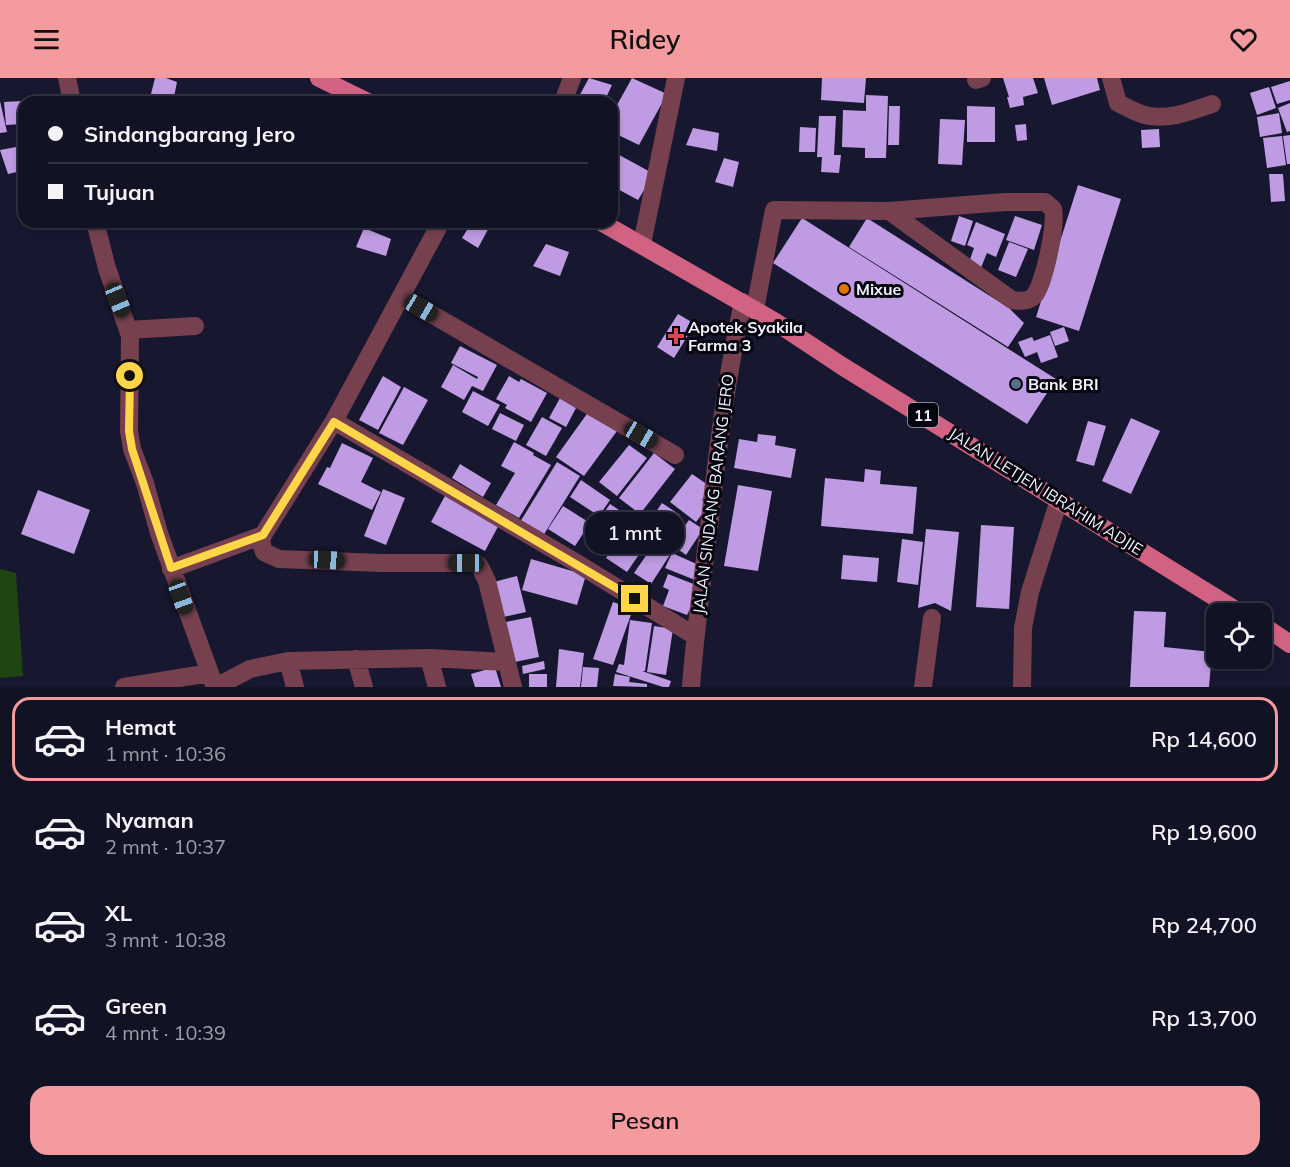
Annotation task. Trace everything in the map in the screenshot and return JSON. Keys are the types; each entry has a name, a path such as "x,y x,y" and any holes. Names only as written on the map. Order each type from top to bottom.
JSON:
{"main road":[{"path":"319,78 356,96"},
{"name":"JALAN LETJEN IBRAHIM ADJIE","path":"612,228 749,306 1224,603"},
{"path":"1272,632 1290,644"}],"street":[{"path":"67,78 71,96"},
{"path":"565,96 572,78"},
{"path":"642,244 676,78"},
{"path":"1111,78 1118,103 1145,115 1190,112 1212,104"},
{"path":"1005,202 1045,202 1050,205 1055,221 1036,294 1028,300 1012,300 890,211 1005,202"},
{"name":"JALAN SINDANG BARANG JERO","path":"691,687 695,636 731,356 749,306 774,210 890,211"},
{"path":"97,228 107,268 128,330 129,431 132,449 171,568 214,682"},
{"path":"438,228 334,422 263,535 261,542 264,552 279,559 381,563 473,563 479,565 487,581 513,687"},
{"path":"402,297 675,454"},
{"path":"128,330 195,326"},
{"path":"334,422 575,562 695,636"},
{"path":"1022,687 1023,628 1030,592 1059,500"},
{"path":"171,568 263,535"},
{"path":"923,687 932,618"},
{"path":"124,687 214,682 250,669 288,661 429,658 506,662"},
{"path":"429,658 437,687"},
{"path":"356,659 364,687"},
{"path":"288,661 295,687"}],"green space":[{"path":"0,569 16,573 23,676 0,678"}],"building":[{"path":"155,78 166,78 177,82 174,96 150,96"},
{"path":"589,78 612,85 607,96 579,96"},
{"path":"632,78 667,94 639,145 618,135 618,103"},
{"path":"822,78 866,78 864,103 821,100"},
{"path":"1003,78 1033,78 1038,93 1023,97 1024,105 1010,108"},
{"path":"1044,78 1097,78 1100,90 1052,105"},
{"path":"1290,81 1290,100 1277,104 1271,87"},
{"path":"1269,87 1276,108 1257,115 1250,93"},
{"path":"866,95 888,96 886,158 865,158 865,148 842,147 843,110 866,111"},
{"path":"0,101 7,132 0,133"},
{"path":"18,101 18,124 6,125 4,102"},
{"path":"1290,103 1290,131 1287,132 1278,108"},
{"path":"889,106 900,106 899,145 888,145"},
{"path":"967,106 995,107 995,142 967,142"},
{"path":"1279,113 1282,133 1260,137 1257,117"},
{"path":"819,116 836,116 834,155 841,155 839,173 821,172 822,157 817,157"},
{"path":"940,119 965,120 962,165 938,164"},
{"path":"1026,124 1027,140 1017,141 1015,125"},
{"path":"800,127 816,128 815,152 799,152"},
{"path":"693,128 719,133 717,151 686,145"},
{"path":"1159,129 1160,147 1142,148 1141,130"},
{"path":"1290,135 1290,164 1287,164 1283,136"},
{"path":"1282,136 1286,165 1267,168 1263,138"},
{"path":"16,147 18,172 8,174 0,150"},
{"path":"618,154 654,174 638,200 618,189"},
{"path":"724,158 739,162 733,187 715,182"},
{"path":"1269,174 1283,174 1285,201 1271,202"},
{"path":"1078,185 1121,199 1079,331 1036,317"},
{"path":"959,216 973,221 965,246 951,241"},
{"path":"1015,216 1042,225 1034,250 1006,240"},
{"path":"802,218 1056,379 1027,424 773,263"},
{"path":"867,218 1009,308 1024,323 1008,347 849,247"},
{"path":"976,222 1005,234 996,257 987,253 980,270 968,265 974,248 967,245"},
{"path":"364,228 391,239 386,256 356,247"},
{"path":"468,228 489,228 478,248 462,238"},
{"path":"1009,242 1028,249 1016,277 998,270"},
{"path":"546,244 569,252 560,276 533,266"},
{"name":"Apotek Syakila Farma 3","path":"678,314 695,324 674,358 657,347"},
{"path":"1064,327 1069,341 1055,346 1050,332"},
{"path":"1050,335 1058,357 1041,363 1037,352 1025,357 1018,342 1032,337 1034,341"},
{"path":"460,346 497,365 483,391 472,386 464,400 441,387 453,365 477,379 478,377 451,363"},
{"path":"383,376 401,387 378,430 359,420"},
{"path":"509,376 519,382 521,379 547,393 531,422 505,408 507,405 496,399"},
{"path":"404,387 428,400 403,445 379,433"},
{"path":"473,391 500,405 488,426 462,412"},
{"path":"560,398 576,408 566,427 549,418"},
{"path":"589,411 617,431 584,476 556,457"},
{"path":"500,413 524,425 516,441 492,429"},
{"path":"542,417 562,428 546,456 526,445"},
{"path":"1131,418 1160,431 1131,494 1102,481"},
{"path":"1088,421 1106,426 1094,466 1076,461"},
{"path":"758,434 776,436 775,445 796,449 791,478 734,468 739,439 757,442"},
{"path":"514,442 551,465 519,518 496,505 515,473 501,466"},
{"path":"342,443 373,458 361,482 381,492 372,510 318,484 327,467 330,468"},
{"path":"629,445 647,458 617,496 599,482"},
{"path":"654,453 675,469 640,514 619,498"},
{"path":"557,462 580,476 543,536 520,522"},
{"path":"460,464 491,483 483,497 452,478"},
{"path":"865,469 881,471 880,484 917,487 913,534 821,526 825,478 864,482"},
{"path":"692,474 711,487 702,500 709,505 696,522 670,502"},
{"path":"581,480 610,500 599,516 570,497"},
{"path":"738,485 772,491 758,571 724,566"},
{"path":"383,489 405,498 386,545 364,536"},
{"path":"38,490 90,510 74,554 21,534"},
{"path":"447,492 501,521 485,551 431,522"},
{"path":"662,503 680,515 668,531 651,519"},
{"path":"610,504 628,516 602,553 584,541"},
{"path":"563,506 590,523 575,546 548,529"},
{"path":"635,516 656,530 627,572 606,558"},
{"path":"689,520 703,529 686,555 675,547 651,584 634,573 659,537 671,545"},
{"path":"981,525 1014,527 1009,609 976,607"},
{"path":"926,529 959,532 951,611 935,603 918,608"},
{"path":"902,539 923,542 918,585 897,582"},
{"path":"672,553 701,566 695,580 665,568"},
{"path":"843,555 879,558 877,582 841,579"},
{"path":"531,559 586,575 577,605 522,590"},
{"path":"668,574 701,587 687,615 663,606 669,590 663,587"},
{"path":"517,576 526,612 499,618 490,583"},
{"path":"613,602 633,609 613,665 593,659"},
{"path":"1134,611 1166,612 1164,647 1206,651 1206,669 1211,669 1209,687 1130,687"},
{"path":"531,617 539,657 510,663 501,623"},
{"path":"630,620 652,623 645,671 642,671 671,681 669,687 616,672 619,664 624,665"},
{"path":"654,626 673,629 666,675 647,672"},
{"path":"559,649 584,653 580,687 556,687"},
{"path":"544,661 545,669 523,674 522,666"},
{"path":"495,667 501,687 475,687 471,674"},
{"path":"583,667 599,668 597,687 581,687"},
{"path":"529,674 547,674 547,687 529,687"},
{"path":"615,674 630,677 629,682 647,684 647,687 613,686"}],"place":[{"name":"Mixue","path":"844,289"},
{"name":"Apotek Syakila Farma 3","path":"676,336"},
{"name":"Bank BRI","path":"1016,384"}],"route":[{"path":"130,376 129,431 132,449 171,568 263,535 334,422 635,599"}]}
